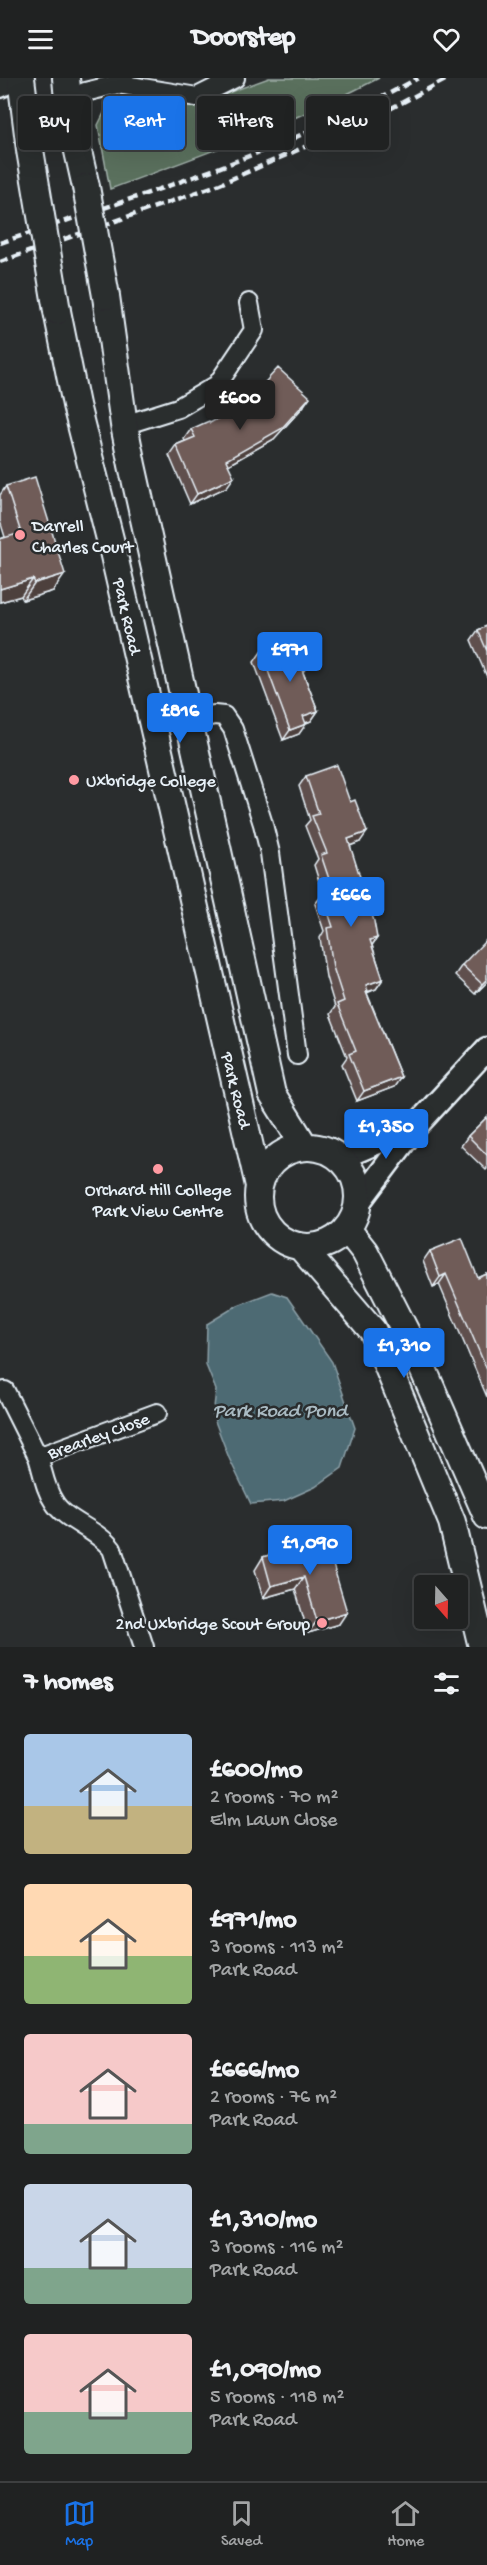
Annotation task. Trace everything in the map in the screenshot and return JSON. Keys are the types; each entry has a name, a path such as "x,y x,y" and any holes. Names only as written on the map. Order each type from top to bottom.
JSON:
{"main road":[{"name":"Park Road","path":"21,78 30,150 57,312 76,405 114,559 259,1186"},
{"name":"Park Road","path":"66,78 68,96"},
{"name":"Park Road","path":"78,150 106,296 124,425 272,1094 305,1147"},
{"path":"305,1147 327,1150 340,1158 354,1176 358,1202 354,1217 347,1229 334,1240 324,1245 300,1246 280,1238 266,1225 260,1210 259,1186 267,1168 276,1158 289,1150 305,1147"},
{"path":"347,1229 365,1252 413,1346 487,1516"},
{"path":"300,1246 373,1331 452,1522 478,1645"}],"street":[{"path":"0,86 16,78"},
{"path":"82,96 85,92 118,84 197,97 235,78"},
{"path":"124,425 178,408 217,385 254,330 249,303"},
{"path":"189,721 224,716 233,729 268,846 297,1054"},
{"path":"358,1202 416,1126 487,1049"},
{"path":"340,1158 416,1126"},
{"name":"Brearley Close","path":"5,1391 38,1457 54,1504 79,1524 104,1539 112,1549 144,1647"},
{"name":"Brearley Close","path":"38,1457 157,1413"}],"green space":[{"path":"269,78 379,78 342,96 306,96 306,113 294,118 294,96 219,96"},
{"path":"185,103 197,103 197,150 215,150 110,189 98,125 103,115 103,150 185,150"}],"water":[{"name":"Park Road Pond","path":"272,1292 287,1297 332,1362 355,1428 342,1468 315,1487 284,1501 251,1504 229,1458 213,1416 216,1390 206,1365 207,1324 238,1305"}],"building":[{"path":"278,368 310,397 281,429 226,460 234,477 197,494 176,445 195,437 191,429 209,421 210,423 245,404"},
{"path":"35,477 65,574 35,583 33,579 0,589 0,539 21,533 6,486"},
{"path":"487,626 487,651 478,630"},
{"path":"293,639 318,711 303,716 306,724 290,730 261,652"},
{"path":"337,765 350,802 355,800 367,832 348,839 374,921 377,938 370,940 383,979 366,985 368,991 366,992 401,1077 364,1091 349,1054 356,1051 337,1004 344,1001 333,967 327,928 333,927 322,894 333,891 321,855 327,853 312,816 319,814 306,776"},
{"path":"487,939 487,979 482,984 462,965"},
{"path":"487,1117 487,1155 468,1136"},
{"path":"462,1238 478,1278 487,1274 487,1370 446,1274 440,1277 430,1251"},
{"path":"325,1538 347,1612 317,1621 304,1577 271,1586 263,1557"}],"railway":[{"path":"0,243 160,189 265,150 317,128 418,78"},
{"path":"0,262 220,184 380,114 449,78"}],"place":[{"name":"Darrell Charles Court","path":"20,535"},
{"name":"Uxbridge College","path":"74,780"},
{"name":"Orchard Hill College Park View Centre","path":"158,1169"},
{"name":"2nd Uxbridge Scout Group","path":"322,1623"}]}
